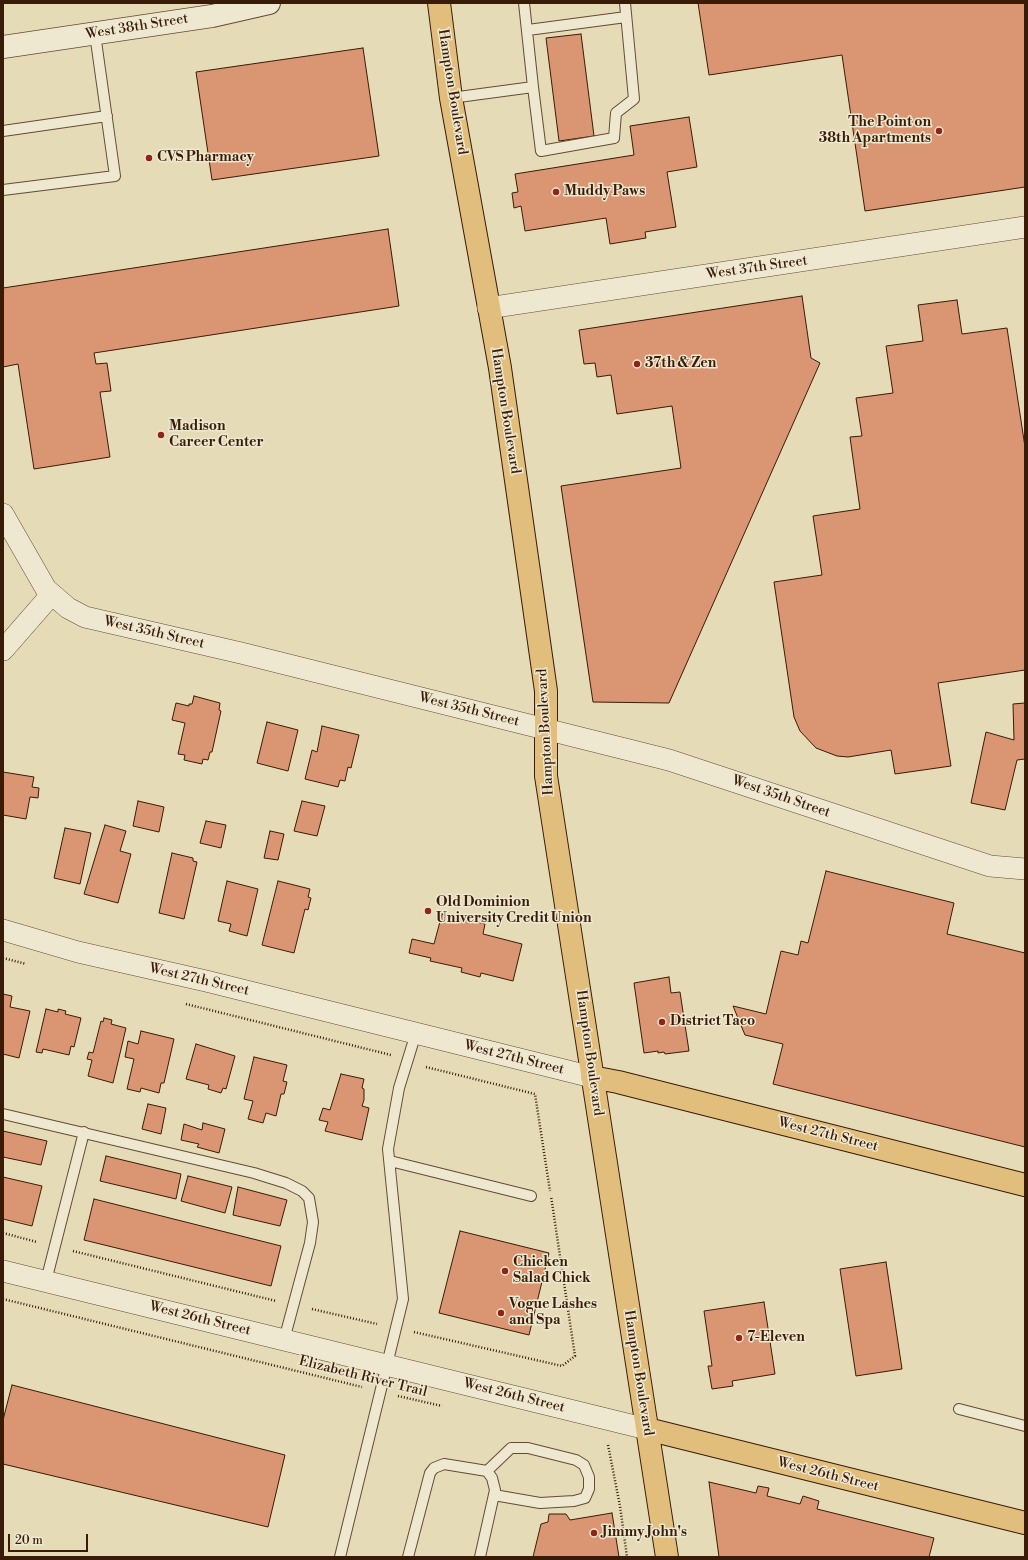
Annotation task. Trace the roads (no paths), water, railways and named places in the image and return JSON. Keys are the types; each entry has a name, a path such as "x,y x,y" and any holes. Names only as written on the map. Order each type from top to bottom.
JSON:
{"main road":[{"name":"Hampton Boulevard","path":"439,3 452,98 488,308 500,368 546,691 546,776 667,1557"},
{"name":"West 27th Street","path":"592,1077 624,1083 1025,1185"},
{"name":"West 26th Street","path":"647,1429 1025,1523"}],"street":[{"name":"West 38th Street","path":"3,47 212,16 269,3"},
{"name":"West 37th Street","path":"488,308 1025,227"},
{"name":"West 35th Street","path":"3,514 46,589 51,595 68,608 85,617 242,653 669,760 990,866 1025,869"},
{"path":"3,650 51,595"},
{"name":"West 27th Street","path":"3,930 78,952 592,1077"},
{"name":"West 26th Street","path":"3,1271 647,1429"}],"lane":[{"path":"524,3 541,150 614,138 616,113 634,99 625,3"},
{"path":"528,30 626,17"},
{"path":"3,190 115,176 95,34"},
{"path":"452,98 533,87"},
{"path":"3,131 107,116"},
{"path":"340,1557 403,1299 388,1149 399,1088 416,1033"},
{"path":"3,1114 84,1132 254,1174 286,1183 302,1191 309,1198 313,1222 310,1243 284,1340"},
{"path":"46,1281 84,1132"},
{"path":"390,1161 531,1196"},
{"path":"959,1409 1025,1426"},
{"path":"487,1472 511,1448 528,1448 576,1460 584,1465 589,1477 589,1489 585,1498 574,1501 540,1503 494,1495"},
{"path":"408,1557 427,1480 434,1468 449,1464 487,1472 492,1478 495,1490 480,1557"}],"place":[{"name":"The Point on 38th Apartments","path":"939,131"},
{"name":"CVS Pharmacy","path":"149,158"},
{"name":"Muddy Paws","path":"556,192"},
{"name":"37th & Zen","path":"637,364"},
{"name":"Madison Career Center","path":"161,435"},
{"name":"Old Dominion University Credit Union","path":"428,911"},
{"name":"District Taco","path":"662,1022"},
{"name":"Chicken Salad Chick","path":"505,1271"},
{"name":"Vogue Lashes and Spa","path":"501,1313"},
{"name":"7-Eleven","path":"739,1338"},
{"name":"Jimmy John's","path":"594,1533"}]}
